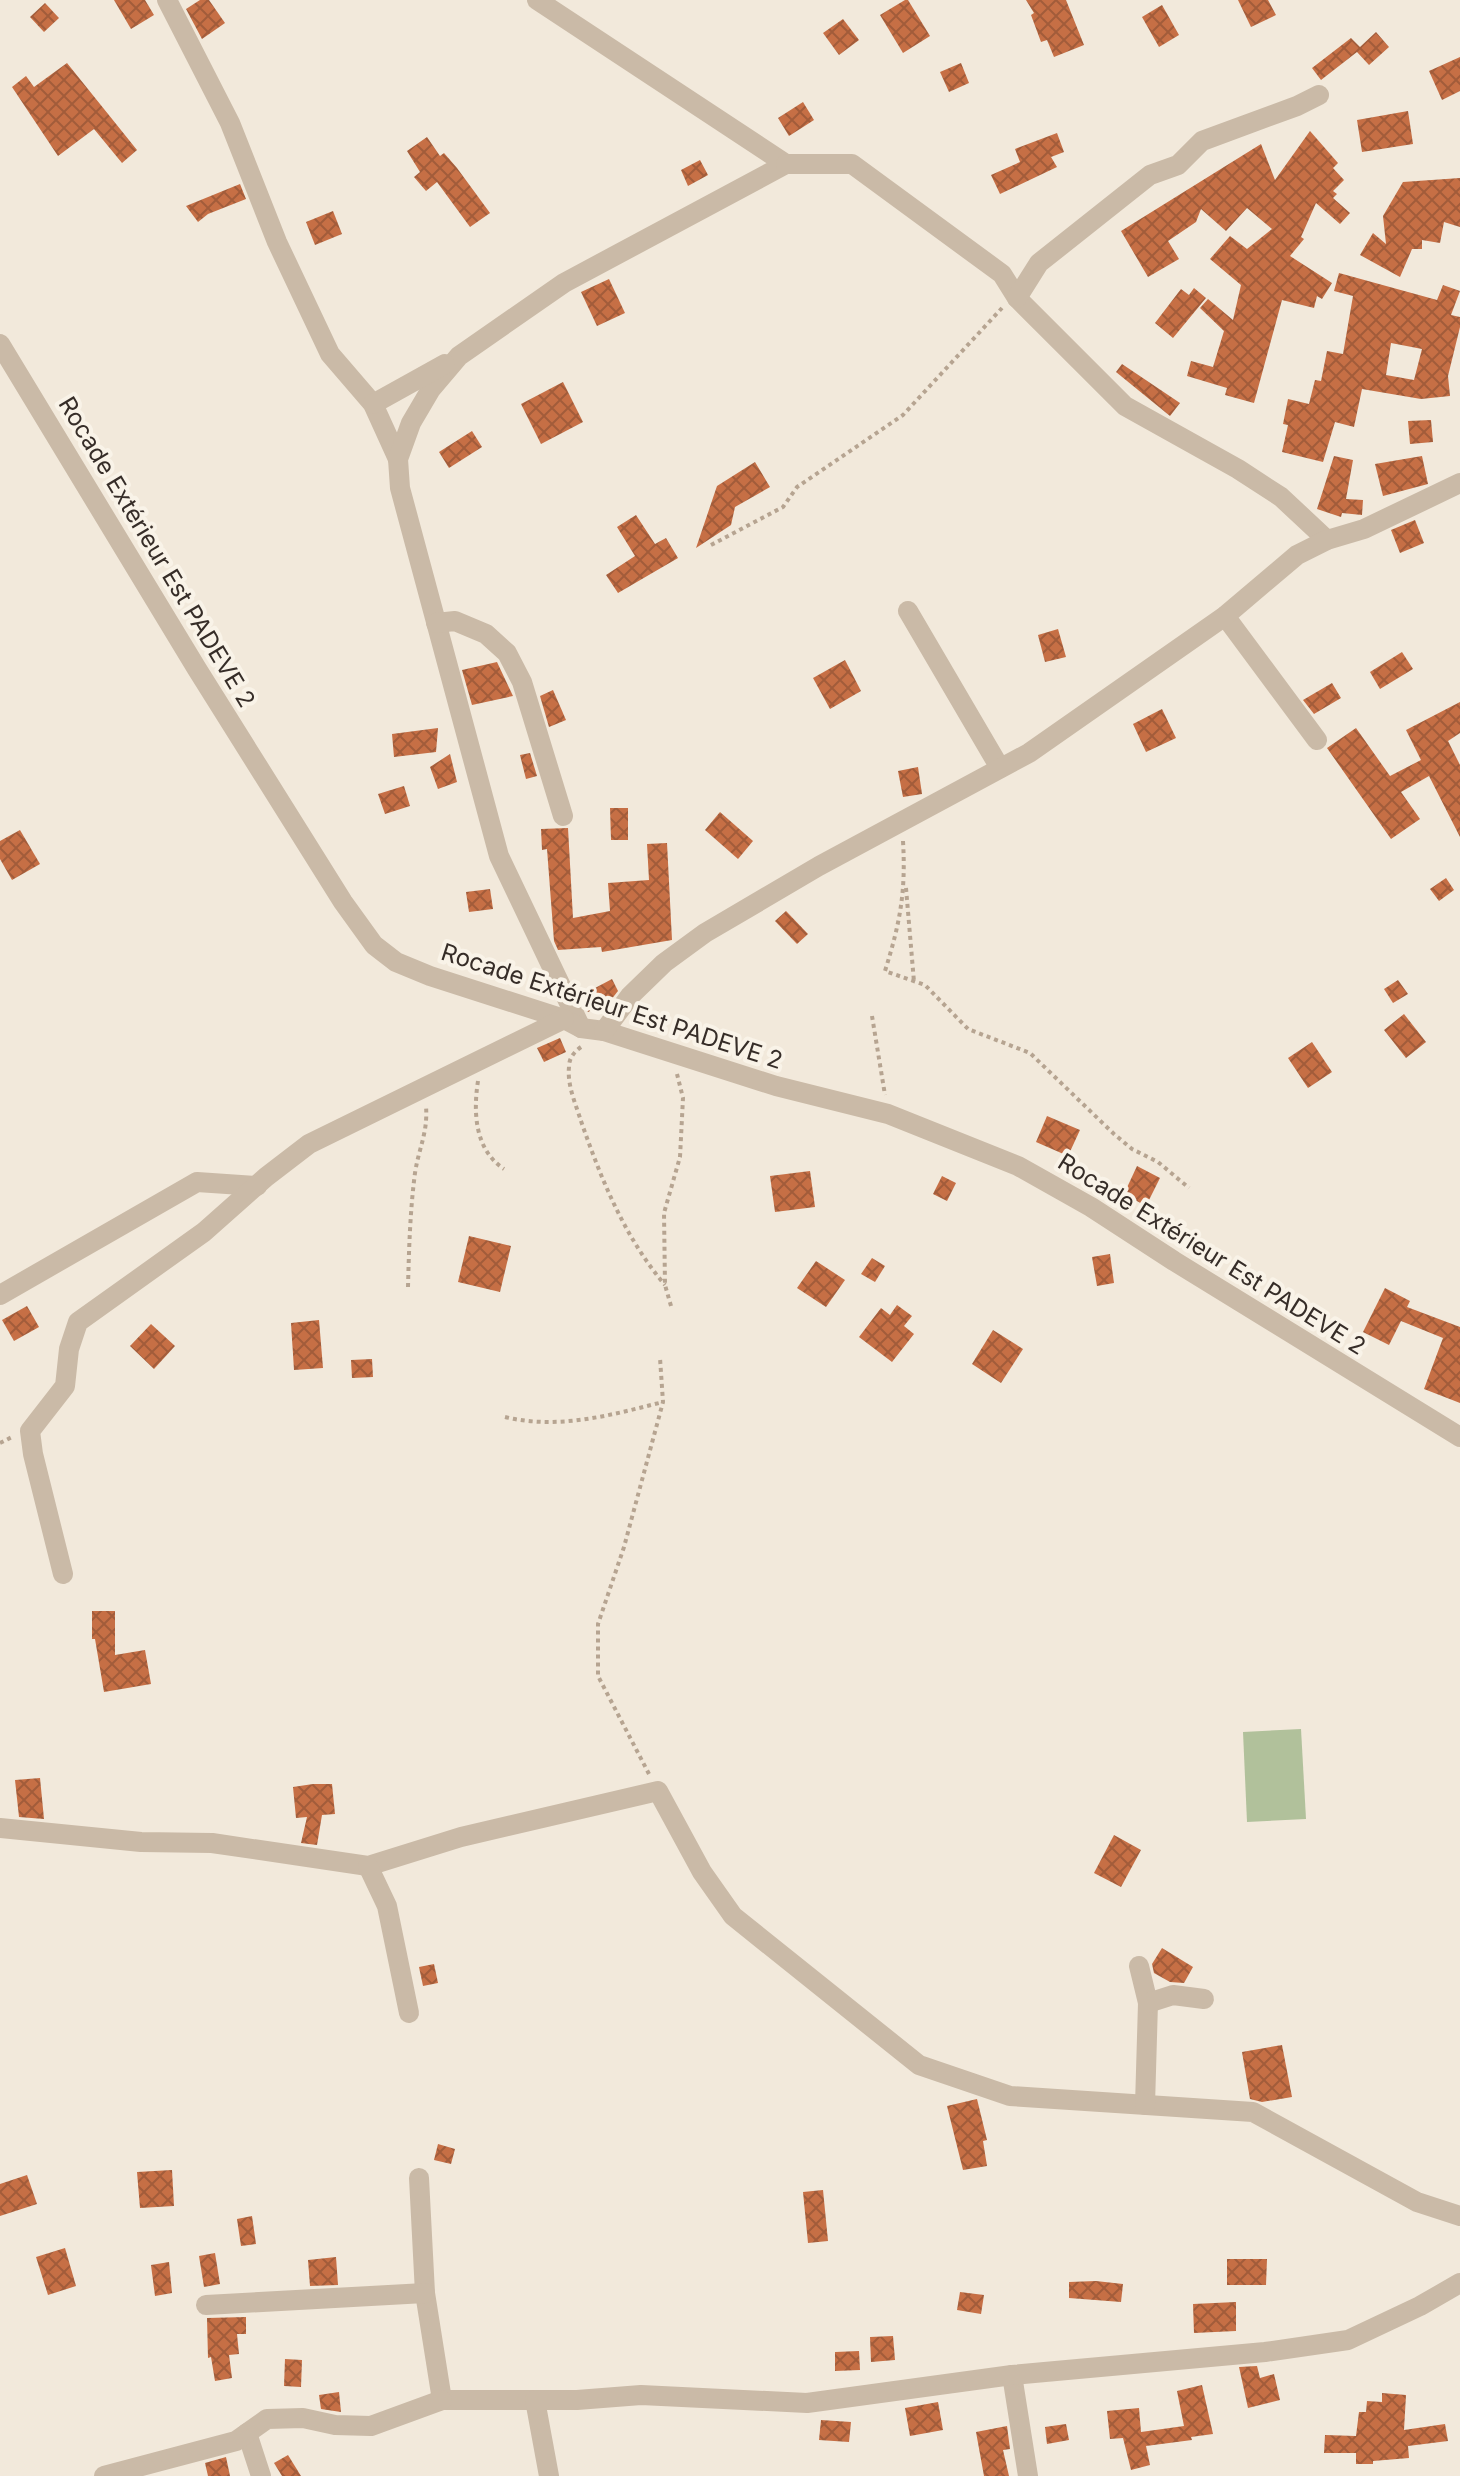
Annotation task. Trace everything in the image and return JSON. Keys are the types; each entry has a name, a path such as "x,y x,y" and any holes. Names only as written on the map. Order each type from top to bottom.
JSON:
{"street":[{"path":"63,1574 30,1431 65,1386 69,1349 78,1322 204,1232 309,1144 482,1059 573,1024 499,856 400,488 398,459 373,404 330,354 277,242 230,123 167,0"},
{"path":"537,0 786,164"},
{"path":"1016,297 1039,263 1150,175 1178,165 1202,141 1319,95"},
{"path":"373,404 459,356 564,283 786,164 852,164 1002,274 1016,297 1125,406 1260,483 1281,497 1327,540"},
{"name":"Rocade Extérieur Est PADEVE 2","path":"0,344 343,902 374,945 396,962 573,1024 776,1086 888,1114 1018,1166 1091,1207 1460,1437"},
{"path":"398,459 411,423 431,389 459,356"},
{"path":"604,1031 630,996 664,963 705,933 1029,753 1225,616 1297,555 1327,540 1364,529 1460,483"},
{"path":"908,611 1000,768"},
{"path":"1225,616 1317,740"},
{"path":"436,623 455,621 486,634 507,653 522,682 563,816"},
{"path":"0,1295 197,1182 257,1186"},
{"path":"0,1828 141,1842 212,1843 368,1866 461,1837 658,1791 702,1872 733,1916 919,2065 1010,2096 1253,2112 1417,2202 1460,2216"},
{"path":"368,1866 387,1906 409,2013"},
{"path":"1139,1966 1148,2003 1145,2105"},
{"path":"1148,2003 1173,1995 1204,1999"},
{"path":"419,2178 425,2293 442,2400"},
{"path":"104,2476 236,2441 267,2419 303,2418 335,2425 371,2426 442,2400 577,2400 641,2395 807,2403 1012,2375 1265,2352 1348,2340 1460,2283"},
{"path":"206,2305 425,2293"},
{"path":"1012,2375 1028,2476"},
{"path":"535,2400 549,2476"},
{"path":"247,2433 261,2476"}],"path":[{"path":"711,545 783,507 797,487 903,415 1016,297"},
{"path":"901,822 914,982"},
{"path":"905,877 900,923 885,971 925,985 968,1029 1030,1053 1114,1134 1132,1149 1158,1162 1189,1188"},
{"path":"872,1016 888,1114"},
{"path":"604,1031 573,1052 569,1067 573,1098 623,1223 649,1266 665,1285"},
{"path":"671,1053 683,1098 680,1157 664,1213 665,1285 671,1306"},
{"path":"482,1059 476,1117 481,1143 493,1161 504,1169"},
{"path":"408,1287 411,1208 417,1163 428,1126 424,1087"},
{"path":"658,1791 598,1676 598,1624 624,1547 663,1402 660,1358"},
{"path":"505,1417 528,1422 592,1420 663,1402"},
{"path":"0,1443 6,1439"}],"green space":[{"path":"1301,1729 1306,1819 1247,1822 1243,1732"}],"building":[{"path":"114,0 145,0 154,15 131,29"},
{"path":"200,0 209,0 225,23 202,39 186,9"},
{"path":"908,0 930,36 903,53 880,15"},
{"path":"1026,0 1066,0 1084,45 1054,57 1047,40 1041,42 1031,15 1034,13"},
{"path":"1238,0 1268,0 1276,15 1251,27"},
{"path":"45,3 59,18 44,32 30,17"},
{"path":"1162,5 1179,35 1159,47 1142,17"},
{"path":"843,19 859,40 839,55 823,33"},
{"path":"1376,32 1389,47 1369,65 1357,52 1321,80 1312,68 1351,38 1360,47"},
{"path":"1460,57 1460,91 1442,100 1429,71"},
{"path":"67,63 137,150 122,163 94,129 58,156 12,87 26,76 34,87"},
{"path":"961,63 969,83 949,92 940,72"},
{"path":"803,102 814,120 789,136 778,118"},
{"path":"1408,111 1413,144 1362,152 1357,120"},
{"path":"1310,131 1338,163 1333,168 1344,180 1333,191 1337,194 1333,198 1350,213 1340,224 1316,203 1301,237 1304,239 1290,256 1332,283 1322,299 1317,296 1314,308 1282,300 1254,403 1225,395 1227,388 1187,376 1191,361 1213,367 1224,331 1200,308 1208,299 1233,320 1241,285 1210,259 1230,236 1247,249 1272,229 1247,208 1226,231 1201,209 1196,222 1168,241 1179,259 1148,277 1121,231 1261,144 1275,180"},
{"path":"1057,133 1064,152 1051,157 1057,167 1000,194 991,175 1020,162 1015,149"},
{"path":"427,137 440,156 444,153 457,168 490,213 470,227 437,182 426,191 414,177 420,172 407,151"},
{"path":"700,160 708,175 688,186 681,170"},
{"path":"1460,178 1460,227 1444,222 1440,243 1422,240 1422,249 1412,249 1400,277 1360,255 1373,233 1386,244 1383,216 1403,182"},
{"path":"240,184 246,199 208,214 198,222 186,206"},
{"path":"333,211 342,234 315,245 306,222"},
{"path":"1339,273 1437,300 1443,285 1460,291 1451,315 1460,317 1460,327 1448,376 1450,396 1421,399 1362,389 1354,427 1335,422 1323,462 1282,452 1288,425 1283,424 1288,399 1309,404 1315,380 1321,381 1327,351 1343,354 1353,296 1334,291","holes":["1391,343 1422,349 1414,380 1386,375"]},
{"path":"609,279 625,313 597,326 581,292"},
{"path":"1194,288 1206,298 1173,338 1155,323 1181,289 1189,295"},
{"path":"1122,364 1180,403 1170,416 1116,372"},
{"path":"563,382 583,422 541,444 521,404"},
{"path":"1431,420 1433,442 1410,444 1408,421"},
{"path":"472,431 482,447 449,468 439,452"},
{"path":"1334,456 1353,460 1346,499 1363,500 1362,515 1342,513 1341,517 1317,509"},
{"path":"1422,456 1428,484 1383,496 1375,464"},
{"path":"755,462 770,487 735,507 731,525 696,548 717,486"},
{"path":"636,515 655,544 666,538 678,558 618,593 606,575 635,556 617,527"},
{"path":"1415,520 1424,543 1400,553 1391,530"},
{"path":"1058,629 1066,657 1045,662 1038,635"},
{"path":"1402,652 1413,669 1380,689 1370,672"},
{"path":"845,660 861,691 830,709 813,678"},
{"path":"497,662 513,696 472,705 462,670"},
{"path":"1332,683 1341,698 1314,714 1303,700"},
{"path":"553,690 566,720 549,727 540,696"},
{"path":"1460,702 1460,733 1448,741 1460,765 1460,837 1429,776 1401,792 1420,819 1391,839 1327,748 1356,728 1390,776 1421,760 1406,730"},
{"path":"1162,709 1176,738 1146,752 1133,724"},
{"path":"438,728 436,752 394,757 392,734"},
{"path":"530,753 537,776 526,779 520,755"},
{"path":"450,754 457,782 438,789 430,767"},
{"path":"918,767 922,794 903,797 898,771"},
{"path":"404,786 410,806 385,814 378,794"},
{"path":"610,808 628,808 628,840 611,840"},
{"path":"720,812 753,841 738,859 705,830"},
{"path":"568,828 573,918 610,911 608,883 649,880 647,844 667,843 672,940 602,952 601,947 558,950 554,941 547,849 542,850 541,829"},
{"path":"20,830 40,864 12,880 0,859 0,841"},
{"path":"1446,878 1454,890 1439,901 1430,889"},
{"path":"490,889 493,909 469,912 466,892"},
{"path":"786,911 808,934 797,944 775,921"},
{"path":"612,979 618,991 610,1001 588,1012 580,996"},
{"path":"1398,980 1408,994 1393,1003 1384,989"},
{"path":"1404,1014 1426,1042 1406,1058 1384,1030"},
{"path":"560,1038 566,1052 544,1062 537,1048"},
{"path":"1312,1042 1332,1072 1308,1088 1288,1058"},
{"path":"1047,1116 1080,1130 1068,1156 1036,1142"},
{"path":"1137,1166 1160,1178 1146,1206 1124,1194"},
{"path":"810,1171 815,1207 775,1212 770,1176"},
{"path":"942,1176 956,1183 947,1201 933,1194"},
{"path":"469,1236 511,1246 500,1292 458,1282"},
{"path":"1110,1254 1114,1283 1097,1286 1092,1257"},
{"path":"872,1258 885,1266 875,1282 861,1274"},
{"path":"816,1261 845,1280 826,1307 797,1288"},
{"path":"1385,1288 1410,1301 1407,1307 1460,1327 1460,1403 1424,1389 1443,1338 1401,1321 1389,1345 1363,1332"},
{"path":"897,1305 912,1316 904,1326 914,1334 892,1362 859,1337 881,1308 890,1315"},
{"path":"27,1306 39,1327 14,1341 2,1320"},
{"path":"319,1320 323,1368 294,1370 291,1323"},
{"path":"151,1324 175,1346 154,1369 130,1346"},
{"path":"993,1330 1023,1349 1001,1383 972,1364"},
{"path":"372,1359 373,1377 352,1378 351,1360"},
{"path":"92,1611 115,1611 115,1655 145,1650 151,1684 104,1692 95,1639 92,1639"},
{"path":"40,1778 44,1819 19,1817 15,1780"},
{"path":"332,1784 335,1814 322,1815 317,1845 301,1843 307,1817 296,1818 293,1787"},
{"path":"1114,1835 1141,1850 1121,1887 1094,1873"},
{"path":"1162,1948 1193,1967 1184,1983 1170,1982 1154,1973 1152,1964"},
{"path":"434,1964 438,1983 423,1986 419,1967"},
{"path":"1282,2045 1292,2097 1262,2102 1250,2099 1242,2052"},
{"path":"977,2099 987,2140 983,2141 987,2166 963,2170 947,2106"},
{"path":"438,2144 455,2149 451,2164 434,2160"},
{"path":"172,2170 174,2206 140,2208 137,2172"},
{"path":"27,2175 37,2204 0,2216 0,2184"},
{"path":"823,2190 828,2241 808,2243 803,2192"},
{"path":"252,2216 256,2244 241,2246 237,2219"},
{"path":"65,2248 76,2286 48,2295 36,2257"},
{"path":"215,2253 220,2284 204,2287 199,2256"},
{"path":"336,2257 338,2285 310,2286 308,2260"},
{"path":"1227,2259 1267,2259 1266,2285 1227,2285"},
{"path":"169,2262 172,2293 155,2296 151,2265"},
{"path":"1069,2282 1123,2284 1121,2302 1069,2298"},
{"path":"960,2292 984,2295 981,2314 957,2310"},
{"path":"1236,2302 1236,2331 1194,2333 1193,2304"},
{"path":"246,2317 246,2334 237,2334 239,2354 229,2355 232,2378 215,2381 211,2357 208,2358 207,2318"},
{"path":"893,2336 895,2360 871,2362 870,2337"},
{"path":"859,2351 860,2370 835,2371 835,2352"},
{"path":"285,2359 302,2360 301,2387 284,2386"},
{"path":"1257,2366 1260,2378 1274,2374 1280,2400 1248,2408 1239,2367"},
{"path":"1202,2385 1213,2434 1146,2446 1150,2465 1131,2470 1123,2438 1110,2439 1107,2411 1139,2408 1141,2432 1184,2426 1177,2391"},
{"path":"339,2392 341,2412 321,2409 319,2395"},
{"path":"1382,2393 1406,2395 1404,2430 1445,2424 1448,2441 1408,2446 1409,2458 1373,2461 1373,2464 1356,2464 1356,2453 1324,2453 1325,2435 1356,2436 1359,2412 1366,2412 1367,2401 1382,2402"},
{"path":"938,2402 943,2430 910,2436 905,2408"},
{"path":"821,2420 851,2422 849,2442 819,2440"},
{"path":"1066,2424 1069,2440 1047,2444 1045,2427"},
{"path":"1007,2426 1010,2449 1003,2450 1009,2476 984,2476 976,2432"},
{"path":"288,2455 301,2476 282,2476 274,2463"},
{"path":"226,2457 230,2476 208,2476 205,2463"}]}
